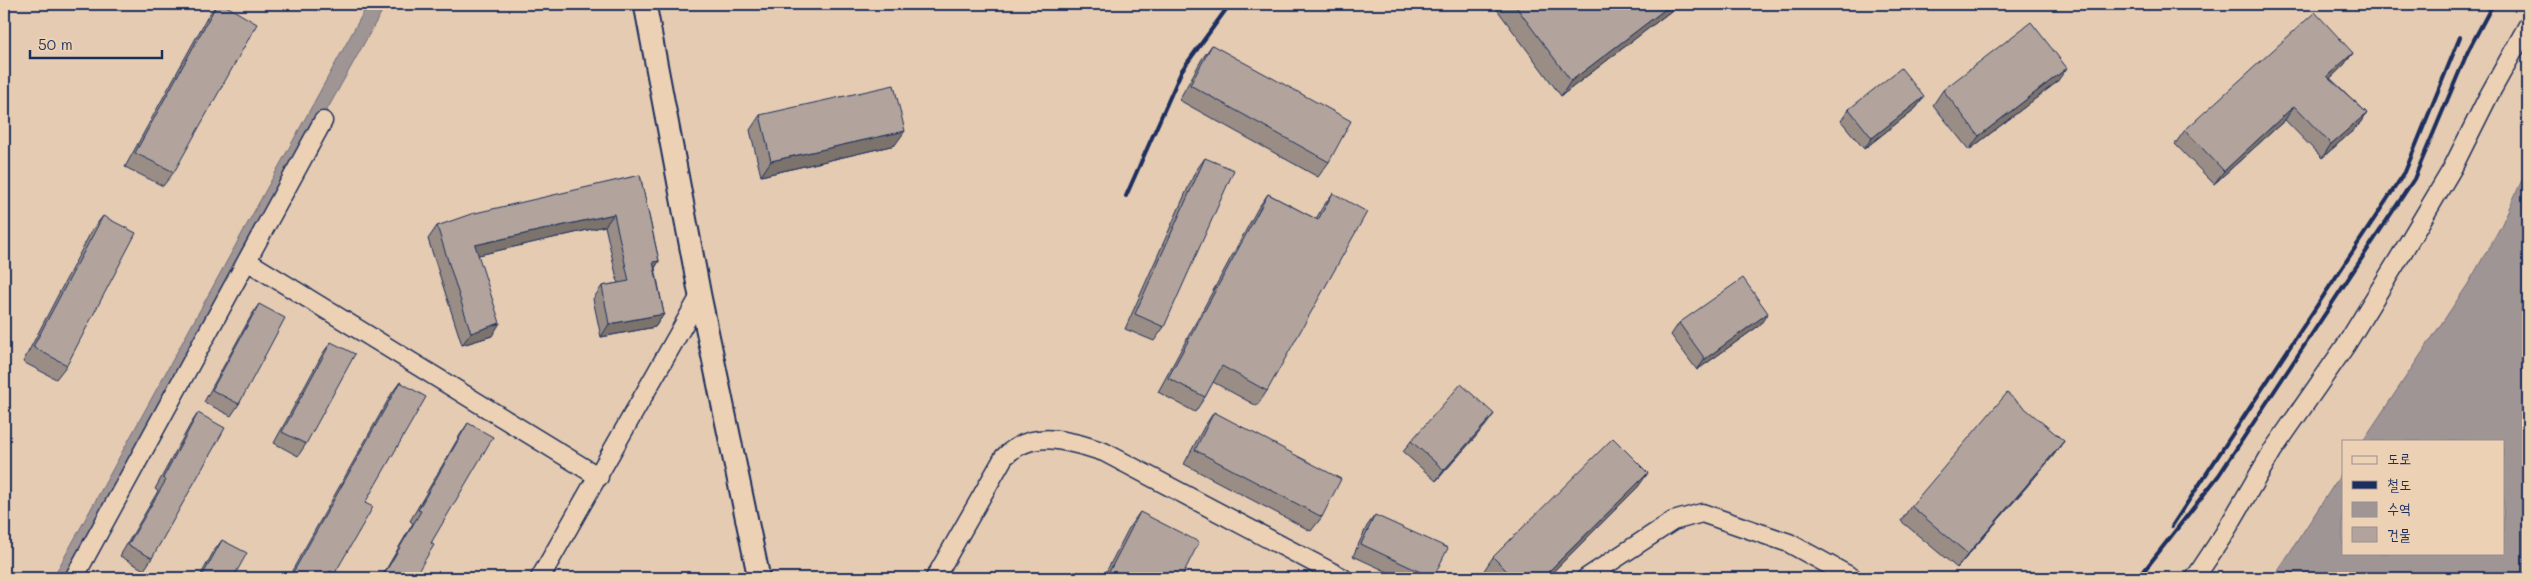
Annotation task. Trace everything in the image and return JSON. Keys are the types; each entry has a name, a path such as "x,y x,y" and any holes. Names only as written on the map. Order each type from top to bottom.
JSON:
{"main road":[{"path":"645,4 700,296 759,578"}],"street":[{"path":"2195,578 2224,534 2273,450 2346,345 2401,255 2452,169 2488,97 2528,25"},
{"path":"74,578 323,121"},
{"path":"247,261 599,477"},
{"path":"540,578 700,296"},
{"path":"935,578 1004,457 1015,447 1032,441 1066,440 1104,452 1343,578"},
{"path":"1586,578 1673,521 1702,513 1789,542 1853,578"}],"water":[{"path":"368,4 386,4 66,578 53,578"},
{"path":"2528,167 2528,578 2273,578 2342,473 2342,554 2504,554 2504,440 2364,440 2468,284 2500,228"}],"building":[{"path":"217,4 223,4 257,24 174,172 135,153"},
{"path":"1514,4 1672,4 1571,81"},
{"path":"2315,12 2353,53 2327,76 2367,113 2331,144 2294,106 2224,171 2185,130"},
{"path":"2031,22 2067,68 1979,136 1943,90"},
{"path":"1212,45 1351,121 1329,162 1190,85"},
{"path":"1901,68 1924,97 1872,138 1849,109"},
{"path":"894,85 905,131 771,161 760,115"},
{"path":"1205,158 1234,170 1164,327 1135,314"},
{"path":"640,175 659,261 653,262 664,314 609,324 602,286 629,281 614,214 475,245 500,323 471,333 437,226 471,214"},
{"path":"1333,193 1367,212 1267,391 1222,366 1205,397 1168,378 1268,194 1318,220"},
{"path":"103,216 136,233 67,365 33,347"},
{"path":"1743,278 1768,313 1705,359 1679,323"},
{"path":"259,304 285,318 239,404 212,390"},
{"path":"331,342 355,354 306,444 282,432"},
{"path":"400,382 426,397 365,503 373,507 335,573 330,571 325,578 290,578"},
{"path":"1461,384 1494,414 1444,470 1411,441"},
{"path":"2007,393 2064,441 1968,554 1911,506"},
{"path":"1214,412 1341,479 1322,517 1195,450"},
{"path":"198,413 225,428 152,558 128,545 166,480 163,478"},
{"path":"468,423 493,437 431,543 434,545 414,578 382,578 421,511 418,510"},
{"path":"1613,438 1648,473 1542,578 1514,578 1493,557"},
{"path":"1140,512 1199,542 1181,578 1106,578"},
{"path":"1375,515 1448,548 1433,578 1361,544"},
{"path":"222,540 247,553 233,578 201,578"}],"railway":[{"path":"1126,196 1182,70 1230,4"},
{"path":"2140,576 2219,475 2414,179 2468,51 2493,4"},
{"path":"2172,526 2405,172 2460,37"}]}
